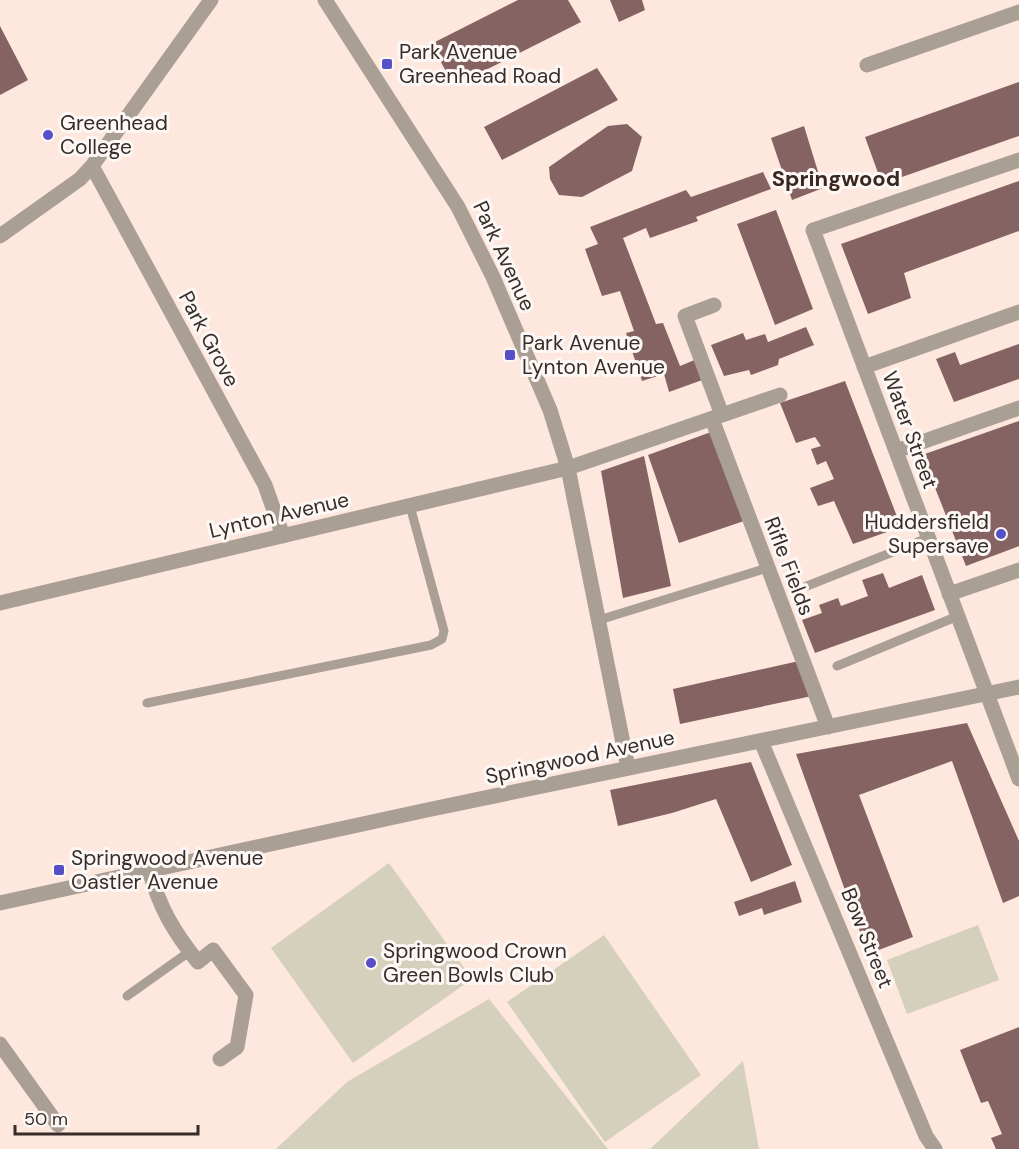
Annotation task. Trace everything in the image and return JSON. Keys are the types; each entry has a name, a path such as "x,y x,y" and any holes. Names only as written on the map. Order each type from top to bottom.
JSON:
{"street":[{"path":"0,236 80,178 92,166 211,0"},
{"name":"Park Avenue","path":"325,0 458,207 493,277 550,410 568,468 627,768"},
{"path":"867,65 1019,12"},
{"name":"Water Street","path":"1019,160 813,230 1019,779"},
{"name":"Park Grove","path":"92,166 265,485 283,536"},
{"name":"Rifle Fields","path":"714,304 685,316 767,568 828,728"},
{"path":"864,367 1019,312"},
{"path":"568,468 780,395"},
{"path":"896,451 1019,408"},
{"name":"Lynton Avenue","path":"0,603 568,468"},
{"path":"949,594 1019,570"},
{"name":"Springwood Avenue","path":"0,903 627,768 1019,687"},
{"name":"Bow Street","path":"761,741 926,1136 935,1149"},
{"path":"149,870 159,905 189,952 198,962 213,950 246,995 237,1047 220,1059"},
{"path":"0,1044 58,1125"}],"lane":[{"path":"147,703 431,645 442,639 444,631 410,506"},
{"path":"807,586 928,538"},
{"path":"599,620 767,568"},
{"path":"837,666 958,616"},
{"path":"127,996 189,952"}],"shaded area":[{"name":"Springwood Crown Green Bowls Club","path":"389,863 472,979 353,1063 271,948"},
{"path":"978,925 999,980 907,1014 887,960"},
{"path":"604,935 701,1075 605,1142 507,1002"},
{"path":"489,999 608,1149 276,1149 347,1082"},
{"path":"743,1061 759,1149 650,1149"}],"building":[{"path":"518,0 568,0 581,22 454,86 431,44"},
{"path":"610,0 642,0 645,10 619,22"},
{"path":"0,26 28,80 0,95"},
{"path":"597,68 618,100 502,160 484,127"},
{"path":"1019,82 1019,136 882,184 865,137"},
{"path":"627,124 642,137 632,171 582,197 559,195 550,179 549,167 608,126"},
{"path":"804,126 823,188 792,200 771,138"},
{"path":"763,172 771,189 696,217 698,221 650,238 646,228 623,238 656,324 663,323 680,366 697,359 705,379 669,392 664,374 642,381 626,333 634,331 620,291 602,296 585,249 598,244 590,227 686,190 691,197"},
{"path":"1019,181 1019,231 904,273 911,298 868,314 841,244"},
{"path":"776,210 813,309 775,325 737,224"},
{"path":"806,327 814,345 779,359 778,365 751,375 749,370 724,376 711,345 743,333 746,340 765,334 768,342"},
{"path":"1019,344 1019,379 954,402 936,359 955,352 960,365"},
{"path":"845,381 901,527 853,544 834,501 818,506 810,488 834,479 826,461 817,465 811,449 821,446 815,437 796,443 780,403"},
{"path":"1019,421 1019,546 966,566 922,455"},
{"path":"711,432 744,521 679,543 648,455"},
{"path":"644,456 671,586 623,598 601,471"},
{"path":"883,573 889,588 922,575 935,610 815,653 802,620 822,613 819,605 838,598 841,606 868,596 862,580"},
{"path":"799,661 812,696 680,724 673,689"},
{"path":"967,723 1019,841 1019,896 1003,903 952,761 859,795 913,937 868,954 796,754"},
{"path":"751,762 792,865 751,882 716,799 672,813 618,826 610,790"},
{"path":"795,881 802,902 764,915 762,908 739,916 734,902"},
{"path":"1019,1027 1019,1149 996,1149 991,1138 1002,1134 988,1101 981,1103 960,1050"}],"place":[{"name":"Park Avenue Greenhead Road","path":"387,64"},
{"name":"Greenhead College","path":"48,135"},
{"name":"Park Avenue Lynton Avenue","path":"510,355"},
{"name":"Huddersfield Supersave","path":"1001,534"},
{"name":"Springwood Avenue Oastler Avenue","path":"59,870"},
{"name":"Springwood Crown Green Bowls Club","path":"371,963"}],"district":[{"name":"Springwood","path":"836,178"}]}
